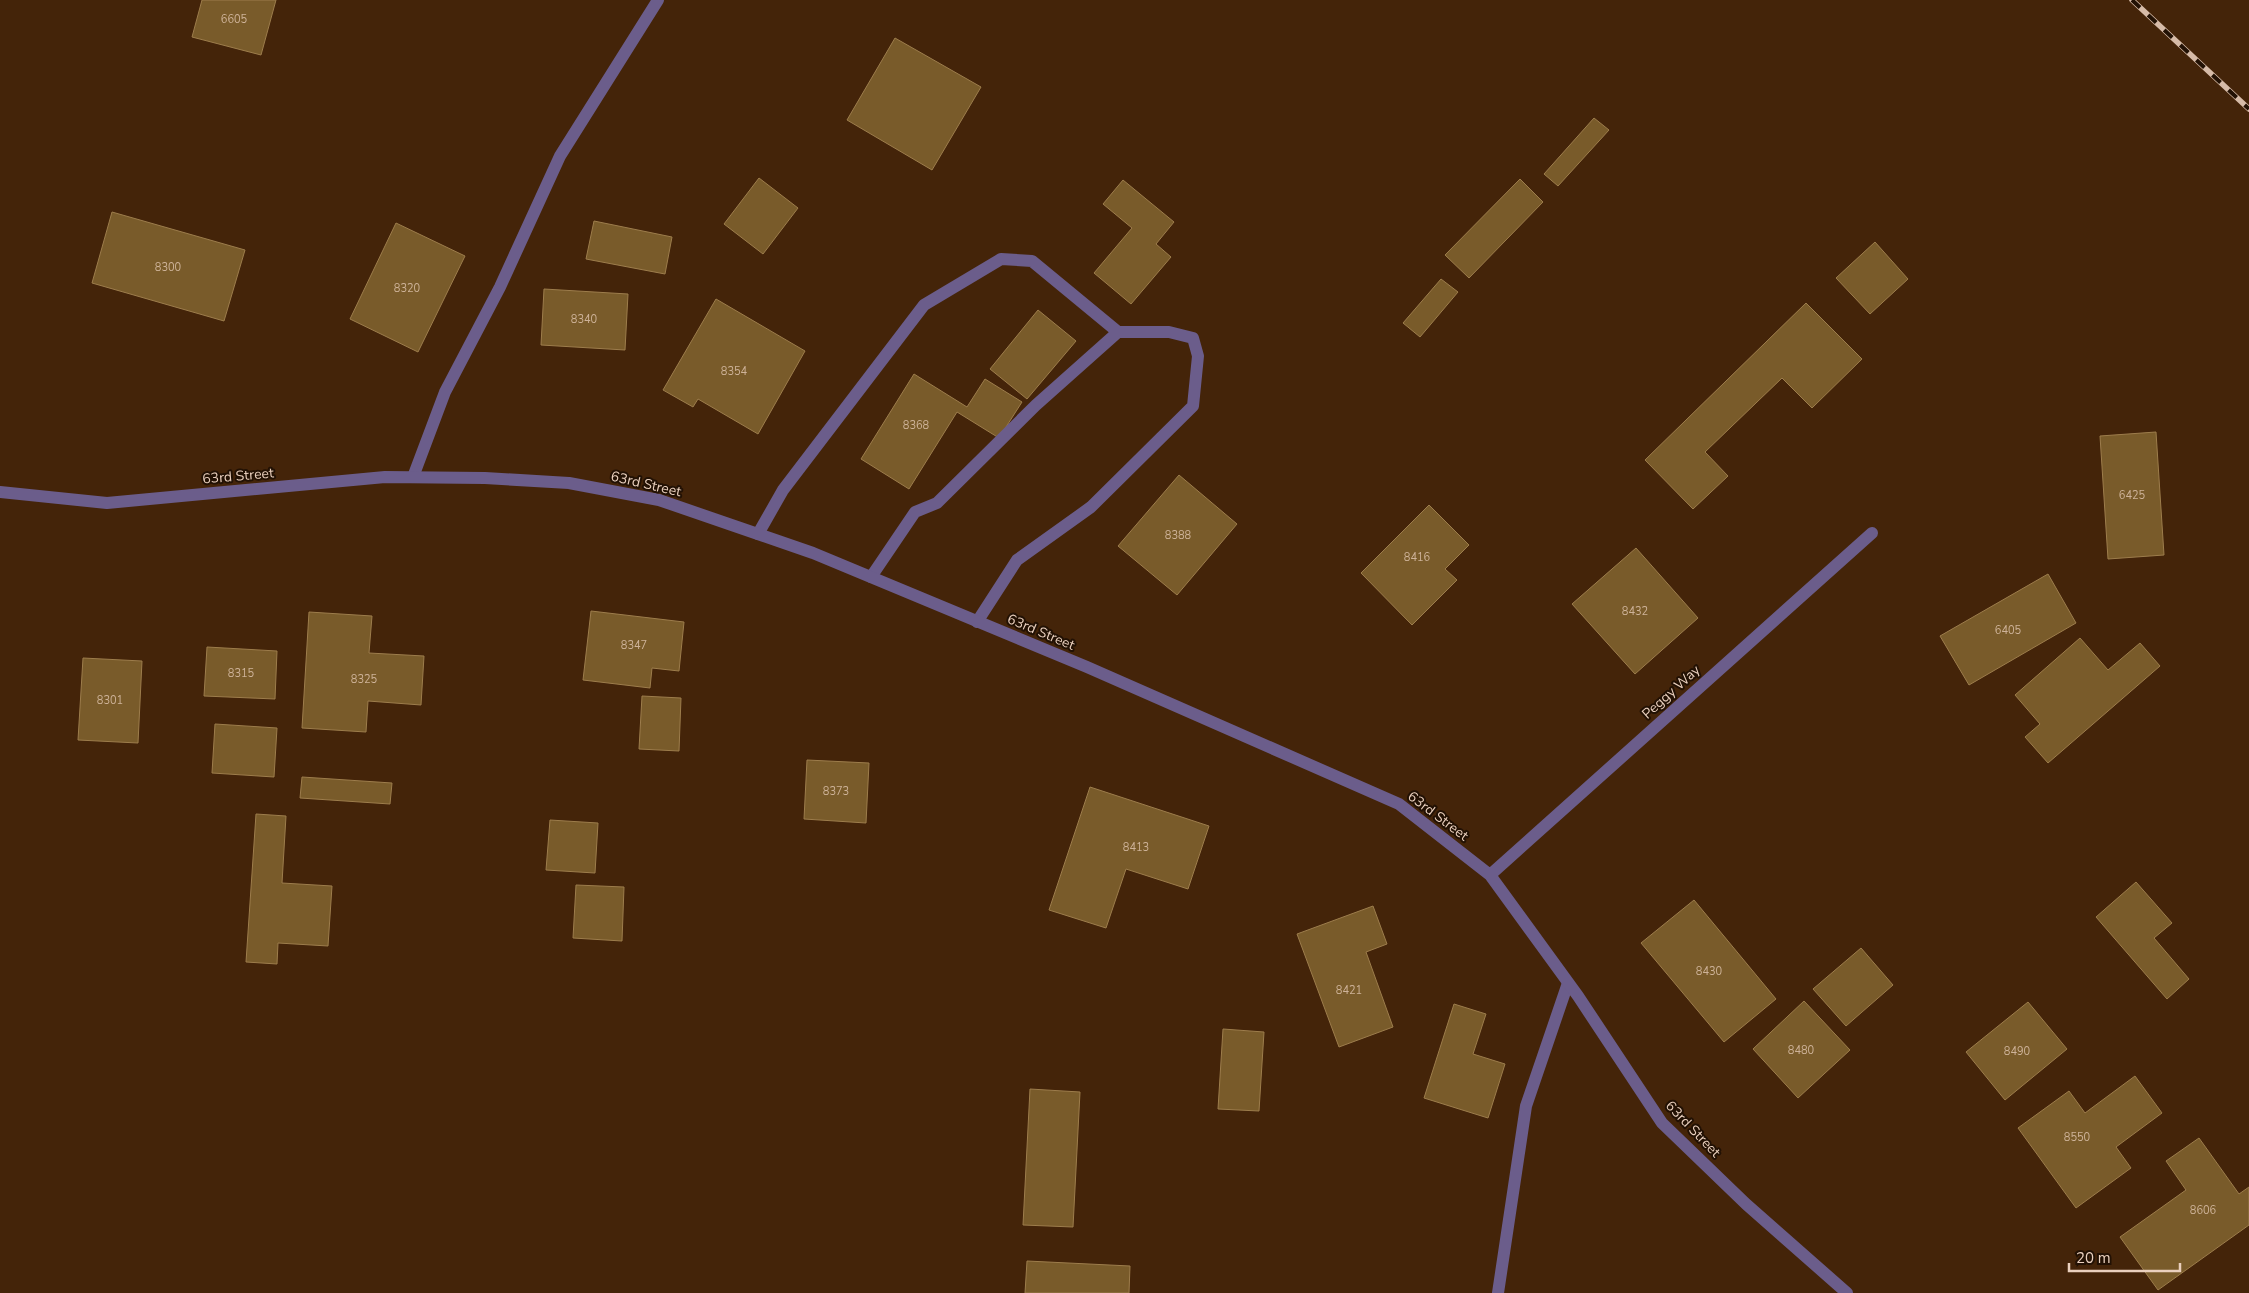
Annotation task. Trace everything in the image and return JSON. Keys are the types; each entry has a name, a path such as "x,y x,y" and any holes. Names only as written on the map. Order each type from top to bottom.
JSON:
{"street":[{"path":"413,477 444,392 500,287 560,156 658,0"},
{"path":"758,534 783,490 924,305 1001,259 1032,261 1118,332 1169,332 1193,338 1198,356 1193,406 1091,507 1017,560 978,622"},
{"path":"871,577 915,512 937,503 1036,405 1118,332"},
{"name":"63rd Street","path":"0,492 107,503 385,477 569,483 659,500 813,553 1096,671 1399,804 1490,874 1568,983 1662,1123 1746,1204 1847,1293"},
{"name":"Peggy Way","path":"1490,874 1872,533"},
{"path":"1498,1293 1526,1106 1568,983"}],"building":[{"path":"202,0 276,0 261,55 192,37"},
{"path":"895,38 981,87 932,170 847,120"},
{"path":"1594,118 1609,130 1558,186 1544,174"},
{"path":"759,178 798,208 763,254 724,224"},
{"path":"1520,179 1543,202 1469,278 1445,255"},
{"path":"1123,180 1174,222 1156,244 1171,257 1131,304 1094,273 1132,228 1103,204"},
{"path":"112,212 245,250 224,321 92,283"},
{"path":"594,221 672,237 665,274 586,259"},
{"path":"396,223 465,256 418,352 350,319"},
{"path":"1875,242 1908,279 1870,314 1836,278"},
{"path":"1441,279 1458,292 1420,337 1403,323"},
{"path":"544,289 628,294 625,350 541,345"},
{"path":"716,299 805,351 758,434 698,399 693,407 663,390"},
{"path":"1806,303 1862,359 1812,408 1782,378 1705,452 1728,476 1693,509 1645,460"},
{"path":"1038,310 1076,341 1027,399 990,369"},
{"path":"914,374 967,407 985,379 1022,402 999,438 957,412 909,489 861,459"},
{"path":"2156,432 2164,555 2108,559 2100,436"},
{"path":"1179,475 1237,524 1177,595 1118,546"},
{"path":"1429,505 1469,545 1445,569 1457,580 1412,625 1361,573"},
{"path":"1636,548 1698,618 1635,674 1572,604"},
{"path":"2048,574 2076,623 1969,685 1940,636"},
{"path":"591,611 684,622 679,671 652,668 650,688 583,680"},
{"path":"309,612 372,616 369,653 424,656 421,705 368,701 366,732 302,728"},
{"path":"2080,638 2108,670 2140,643 2160,666 2048,763 2025,737 2040,724 2015,695"},
{"path":"207,647 277,651 275,699 204,696"},
{"path":"83,658 142,661 138,743 78,740"},
{"path":"642,696 681,698 679,751 639,749"},
{"path":"215,724 277,728 274,777 212,773"},
{"path":"807,760 869,763 866,823 804,819"},
{"path":"302,777 392,783 390,804 300,798"},
{"path":"1090,787 1209,826 1188,889 1126,869 1106,928 1049,910"},
{"path":"256,814 286,816 282,883 332,886 328,946 278,943 277,964 246,962"},
{"path":"550,820 598,823 595,873 546,870"},
{"path":"2136,882 2172,923 2154,938 2189,979 2167,999 2096,917"},
{"path":"576,885 624,887 622,941 573,938"},
{"path":"1694,900 1776,999 1724,1042 1641,943"},
{"path":"1373,906 1387,944 1366,952 1393,1027 1339,1047 1297,934"},
{"path":"1861,948 1893,985 1846,1026 1813,989"},
{"path":"1804,1001 1850,1050 1798,1098 1753,1049"},
{"path":"2028,1002 2067,1049 2005,1100 1966,1052"},
{"path":"1454,1004 1486,1014 1473,1054 1505,1064 1488,1118 1424,1098"},
{"path":"1223,1029 1264,1032 1259,1111 1218,1109"},
{"path":"2135,1076 2162,1113 2116,1147 2131,1168 2076,1208 2018,1128 2069,1091 2085,1113"},
{"path":"1030,1089 1080,1092 1073,1227 1023,1225"},
{"path":"2199,1138 2239,1194 2249,1187 2249,1225 2158,1290 2120,1237 2186,1190 2166,1161"},
{"path":"1027,1261 1130,1266 1129,1293 1025,1293"}],"railway":[{"path":"2132,0 2249,109"}]}
